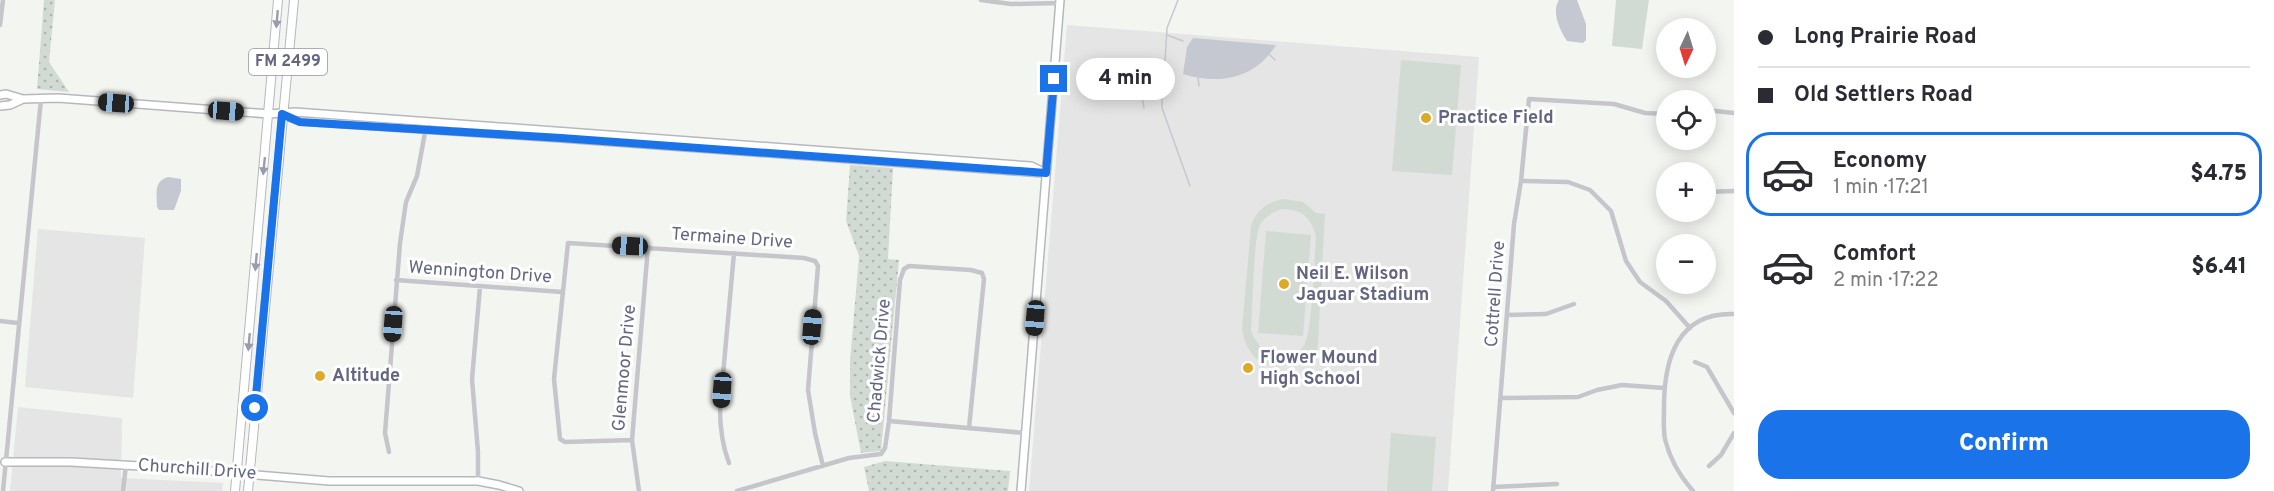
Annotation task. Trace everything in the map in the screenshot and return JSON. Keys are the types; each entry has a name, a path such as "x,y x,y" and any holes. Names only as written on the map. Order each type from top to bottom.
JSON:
{"main road":[{"name":"FM 2499","path":"235,491 278,0"},
{"name":"FM 2499","path":"248,491 294,0"},
{"path":"254,288 266,290"}],"street":[{"path":"0,25 3,0"},
{"path":"981,0 1060,2 1021,491"},
{"path":"0,95 6,94 23,99 269,114 296,112 426,126"},
{"path":"0,106 10,105 23,99"},
{"path":"3,491 41,99"},
{"name":"Cottrell Drive","path":"1493,489 1514,224 1521,181 1529,99 1614,104 1645,113 1656,114"},
{"path":"1716,112 1734,113"},
{"path":"282,114 300,122 426,126 796,153 1030,166 1046,173"},
{"path":"357,125 360,121 384,120"},
{"path":"388,452 386,433 396,280 406,202 417,176 426,126"},
{"path":"1521,181 1568,182 1590,190 1611,211 1626,261 1640,282 1666,301 1690,328"},
{"path":"1716,192 1734,191"},
{"name":"Termaine Drive","path":"562,292 568,243 734,253 814,261 818,266 808,390 814,433 823,466"},
{"name":"Glenmoor Drive","path":"639,491 632,440 648,247"},
{"path":"729,464 722,441 720,408 734,253"},
{"name":"Chadwick Drive","path":"823,466 849,458 881,454 885,448 900,280 904,269 909,266 971,270 982,273 984,279 969,428"},
{"name":"Wennington Drive","path":"396,280 562,292"},
{"path":"478,481 472,379 480,287"},
{"path":"562,292 554,379 560,439 565,442 632,440"},
{"path":"1507,315 1546,314 1574,304"},
{"path":"1693,491 1677,472 1664,438 1664,388 1668,359 1682,335 1690,328 1709,317 1734,314"},
{"path":"0,321 18,323"},
{"path":"1695,362 1707,367 1734,413"},
{"path":"1502,398 1578,397 1622,385 1664,388"},
{"path":"888,421 1025,433"},
{"path":"1709,466 1721,455 1734,433"},
{"name":"Churchill Drive","path":"5,462 126,465 329,481 478,481 499,484 519,491"},
{"name":"Churchill Drive","path":"123,491 126,465"},
{"path":"737,491 823,466"},
{"path":"1493,489 1557,484"}],"shaded area":[{"path":"44,0 55,0 49,62 69,92 37,89"},
{"path":"1559,0 1577,0 1586,24 1586,40 1583,43 1567,41 1564,37 1556,15"},
{"path":"1616,0 1649,0 1642,49 1612,46"},
{"name":"Flower Mound High School","path":"1067,25 1479,57 1448,491 1029,491"},
{"path":"1193,38 1276,45 1258,65 1247,72 1222,79 1209,79 1183,74 1187,47"},
{"name":"Practice Field","path":"1401,60 1461,65 1452,175 1392,171"},
{"path":"1133,62 1142,65 1148,76 1150,82 1145,97 1138,99 1115,95 1111,90 1112,77"},
{"path":"850,165 893,168 888,259 899,260 881,451 861,453 850,396 850,361 859,256 846,221"},
{"path":"168,177 181,179 181,191 174,210 159,210 157,207 158,185"},
{"path":"1278,200 1303,202 1316,213 1325,214 1317,360 1308,359 1307,356 1286,366 1266,364 1257,359 1245,341 1242,329 1251,226 1259,211","holes":["1290,209 1301,213 1309,220 1316,237 1311,312 1303,347 1295,354 1275,356 1265,353 1251,330 1255,259 1258,233 1262,222 1276,211"]},
{"path":"38,229 145,238 133,398 25,387"},
{"name":"Neil E. Wilson Jaguar Stadium","path":"1266,231 1311,235 1303,336 1258,333"},
{"path":"18,407 122,418 121,478 223,483 222,491 10,491"},
{"path":"1391,433 1436,437 1432,491 1387,491"},
{"path":"885,461 1010,471 1008,491 869,491 864,467"}],"waterway":[{"path":"1165,62 1167,28 1178,0"},
{"path":"1167,35 1183,41"},
{"path":"1269,54 1275,60"},
{"path":"1198,77 1199,86"},
{"path":"1162,86 1162,108 1190,186"},
{"path":"1142,97 1144,108"}],"place":[{"name":"Practice Field","path":"1426,118"},
{"name":"Neil E. Wilson Jaguar Stadium","path":"1284,284"},
{"name":"Flower Mound High School","path":"1248,368"},
{"name":"Altitude","path":"320,376"}],"route":[{"path":"255,408 282,114 300,122 561,138 1046,173 1054,79"}]}
